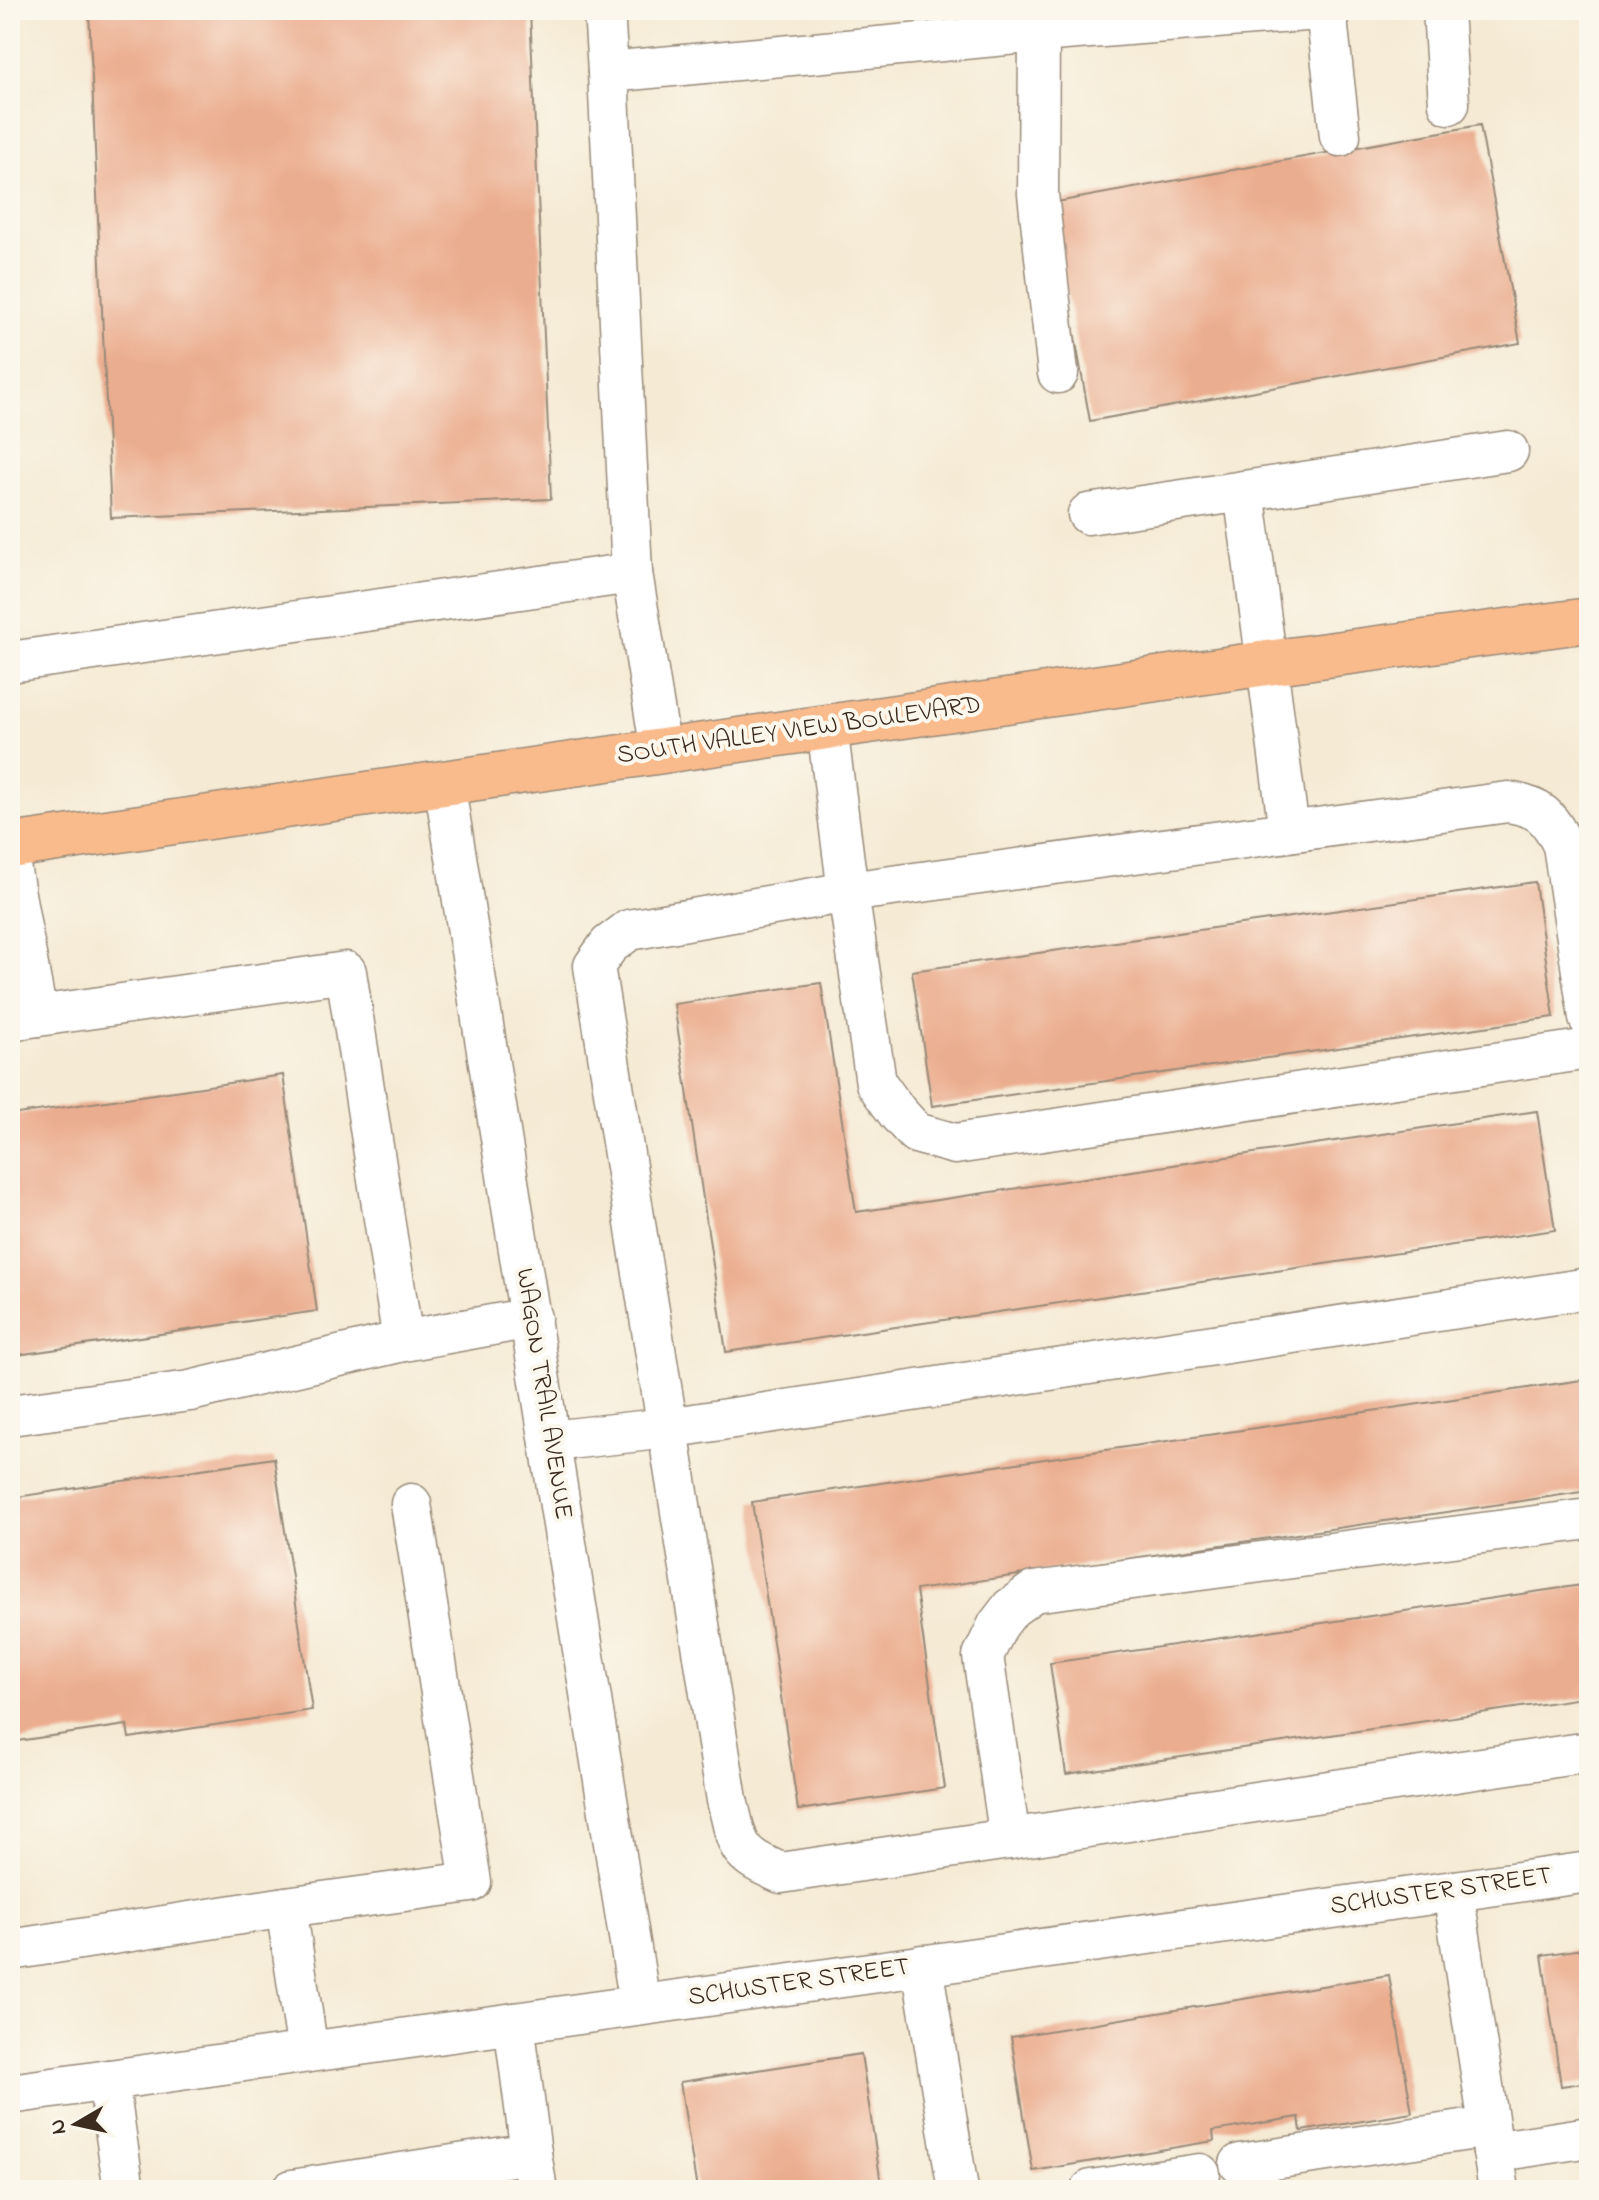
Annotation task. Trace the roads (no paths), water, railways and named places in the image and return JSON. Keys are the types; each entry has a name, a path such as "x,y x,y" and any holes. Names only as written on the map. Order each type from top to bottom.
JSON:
{"main road":[{"name":"SOUTH VALLEY VIEW BOULEVARD","path":"10,846 1267,663 1589,620"}],"street":[{"path":"604,10 632,573 661,751"},
{"path":"608,72 1039,32 1319,10"},
{"path":"1326,10 1340,136"},
{"path":"1443,10 1449,104"},
{"path":"1039,32 1038,194 1058,373"},
{"path":"1088,514 1508,451"},
{"path":"1244,491 1289,831"},
{"path":"10,662 632,573"},
{"path":"827,727 876,1083 916,1133 955,1144 1589,1049"},
{"name":"WAGON TRAIL AVENUE","path":"444,782 640,2005"},
{"path":"1589,1018 1563,845 1553,824 1529,805 1508,802 848,892 629,930 609,945 594,966 727,1800 740,1848 755,1862 781,1873 1589,1752"},
{"path":"10,866 24,1018 346,972 403,1341"},
{"path":"550,1441 668,1428 1589,1288"},
{"path":"10,1415 190,1391 403,1341 531,1318"},
{"path":"10,1950 471,1882 411,1504"},
{"path":"1010,1839 983,1656 998,1625 1011,1608 1033,1592 1589,1519"},
{"name":"SCHUSTER STREET","path":"10,2094 1589,1872"},
{"path":"1453,1891 1494,2156"},
{"path":"286,1907 308,2052"},
{"path":"922,1965 958,2190"},
{"path":"292,2190 534,2172 514,2023"},
{"path":"108,2080 124,2190"},
{"path":"1240,2164 1494,2156 1589,2137"},
{"path":"1091,2190 1200,2174"}]}
